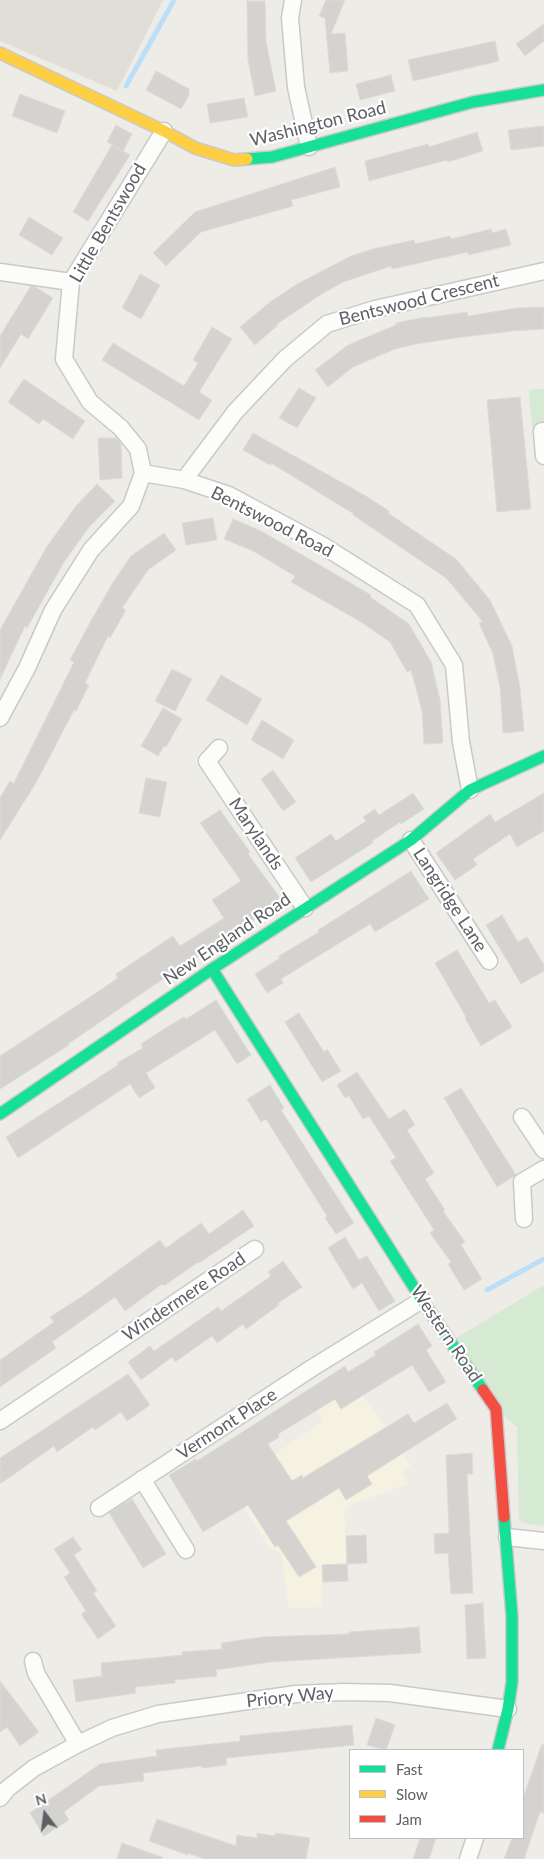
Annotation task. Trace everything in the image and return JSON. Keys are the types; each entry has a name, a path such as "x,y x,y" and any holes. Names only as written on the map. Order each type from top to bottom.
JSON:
{"street":[{"path":"293,0 290,18 296,87 309,146"},
{"name":"Washington Road","path":"0,53 164,130 195,148 234,160 272,157 473,102 544,90"},
{"name":"Little Bentswood","path":"143,473 138,449 121,428 90,402 64,359 71,282 164,130"},
{"name":"Bentswood Crescent","path":"184,480 235,412 285,359 327,324 375,309 544,270"},
{"path":"0,272 71,282"},
{"path":"542,431 544,456"},
{"path":"0,718 53,610 91,550 131,506 143,473"},
{"name":"Bentswood Road","path":"143,473 184,480 238,500 322,545 417,605 454,665 460,742 470,790"},
{"name":"Marylands","path":"219,748 200,758 305,908"},
{"name":"New England Road","path":"0,1114 212,968 411,840 470,790 544,756"},
{"name":"Langridge Lane","path":"411,840 489,961"},
{"name":"Western Road","path":"212,968 422,1300 496,1409 512,1616 512,1682 508,1709 498,1749"},
{"path":"522,1117 544,1150"},
{"path":"524,1219 522,1182 544,1169"},
{"name":"Windermere Road","path":"0,1421 255,1249"},
{"name":"Vermont Place","path":"99,1508 312,1368 422,1300"},
{"path":"142,1479 186,1550"},
{"path":"507,1537 544,1541"},
{"path":"33,1661 36,1673 78,1744"},
{"name":"Priory Way","path":"0,1798 7,1789 34,1768 78,1744 112,1728 158,1714 296,1694 344,1692 390,1693 508,1709"},
{"path":"468,1859 476,1839"}],"shaded area":[{"path":"0,0 163,0 117,91 0,41"},
{"path":"345,1366 363,1396 411,1466 402,1471 408,1484 350,1505 344,1513 347,1564 322,1565 322,1607 289,1608 281,1553 268,1545 228,1482 233,1482 324,1421 306,1392"}],"green space":[{"path":"544,389 544,425 532,426 529,390"},
{"path":"544,1285 544,1526 522,1523 519,1519 517,1427 496,1409 450,1342"}],"building":[{"path":"326,0 345,0 331,34 345,33 348,71 330,73 325,18 319,16"},
{"path":"247,1 265,1 266,42 276,91 255,96 248,60"},
{"path":"544,24 544,41 525,56 516,44"},
{"path":"495,41 499,61 413,81 408,60"},
{"path":"156,71 189,89 189,95 181,109 146,90"},
{"path":"391,75 395,91 360,100 356,84"},
{"path":"20,94 65,111 57,133 12,116"},
{"path":"244,98 248,117 210,123 207,104"},
{"path":"116,125 132,134 123,151 107,142"},
{"path":"544,126 544,146 511,150 508,130"},
{"path":"477,132 483,151 448,162 447,160 369,181 365,161 428,144 429,147"},
{"path":"112,145 130,155 88,221 73,212"},
{"path":"335,167 340,187 291,200 293,206 201,232 166,266 153,253 195,212"},
{"path":"29,217 63,238 52,255 19,235"},
{"path":"491,229 492,233 506,229 511,245 468,255 468,252 392,269 391,266 343,282 277,324 255,345 240,327 270,302 297,284 351,256 414,240 415,244 450,236 451,239"},
{"path":"140,274 160,285 141,319 122,308"},
{"path":"31,286 53,298 28,339 21,334 0,368 0,336"},
{"path":"544,307 544,329 455,338 395,349 353,367 328,387 315,370 348,345 396,325 396,323 467,312 468,316 517,308"},
{"path":"212,327 232,339 199,392 212,400 199,420 102,360 113,343 184,386 198,363 193,360"},
{"path":"24,379 85,421 73,439 43,419 39,424 8,402"},
{"path":"299,388 316,398 297,428 279,418"},
{"path":"520,397 531,509 497,512 487,400"},
{"path":"253,433 366,496 456,559 490,600 512,646 520,688 524,731 503,733 500,687 493,654 479,623 483,622 446,578 354,514 271,463 270,465 243,450"},
{"path":"98,438 116,438 121,444 122,478 100,480"},
{"path":"97,484 115,501 89,527 64,562 27,628 25,626 0,679 0,630 46,548 76,506"},
{"path":"213,518 217,540 186,545 182,523"},
{"path":"233,519 261,531 371,595 370,597 409,624 431,662 440,700 443,743 424,744 422,711 411,670 407,672 390,642 361,622 291,582 295,576 253,551 224,539"},
{"path":"164,533 176,550 148,570 122,608 126,610 110,638 108,636 85,683 89,685 76,711 74,710 37,781 0,840 0,798 10,781 14,783 74,662 70,660 112,584 131,556"},
{"path":"172,669 192,679 175,711 155,701"},
{"path":"221,675 262,699 247,725 206,700"},
{"path":"163,708 182,719 166,747 164,746 158,756 141,746"},
{"path":"262,720 294,740 283,759 251,740"},
{"path":"273,770 296,802 283,811 261,779"},
{"path":"146,778 167,782 160,817 139,813"},
{"path":"413,793 424,809 401,824 400,822 372,841 373,843 311,882 295,858 331,834 336,841 366,821 363,817 375,809 379,815"},
{"path":"544,793 544,831 517,847 510,834 473,859 477,865 455,880 436,853 490,814 495,822"},
{"path":"220,810 250,852 248,854 281,899 238,932 179,968 69,1045 0,1089 0,1056 118,978 116,974 173,936 180,946 224,918 212,900 241,881 200,823"},
{"path":"411,871 429,899 375,932 370,924 281,979 283,983 267,993 255,974 280,958 279,956 319,932 318,930"},
{"path":"502,915 518,942 527,937 544,965 544,971 521,984 486,925"},
{"path":"457,950 489,1003 495,1000 512,1027 481,1046 435,963"},
{"path":"216,1000 251,1055 237,1064 215,1030 146,1073 155,1088 139,1098 130,1084 18,1158 6,1137 118,1065 117,1063 143,1048 141,1044 184,1017 186,1019"},
{"path":"299,1013 324,1052 327,1049 341,1071 322,1082 285,1022"},
{"path":"357,1072 389,1119 405,1109 415,1125 407,1130 434,1173 425,1179 445,1210 443,1211 465,1242 461,1245 482,1279 464,1290 448,1264 451,1262 430,1233 434,1230 390,1161 396,1158 369,1116 363,1119 349,1096 345,1098 337,1085"},
{"path":"270,1085 284,1108 281,1110 354,1223 336,1234 325,1218 327,1216 266,1119 261,1122 247,1099"},
{"path":"461,1088 516,1175 497,1187 444,1098"},
{"path":"243,1210 254,1226 164,1286 162,1284 125,1311 115,1297 52,1342 56,1348 0,1387 0,1360 54,1322 50,1317 83,1296 160,1240 166,1248 201,1223 209,1234"},
{"path":"345,1237 359,1260 367,1256 395,1301 379,1311 362,1283 353,1289 328,1248"},
{"path":"283,1261 302,1287 278,1303 279,1305 246,1329 243,1324 217,1343 212,1336 175,1362 172,1357 141,1380 128,1362 150,1346 154,1351 218,1307 221,1311 271,1276 268,1272"},
{"path":"418,1324 432,1346 426,1350 446,1382 429,1392 412,1365 341,1409 335,1399 278,1434 279,1437 268,1444 292,1481 302,1475 303,1478 408,1414 414,1423 447,1403 457,1419 367,1476 372,1484 346,1500 339,1488 286,1521 316,1567 299,1577 278,1545 275,1547 248,1505 203,1532 169,1475 196,1459 197,1461 345,1366 348,1372 376,1355 374,1352"},
{"path":"128,1374 150,1405 127,1421 121,1412 95,1430 93,1427 57,1452 54,1446 0,1484 0,1458"},
{"path":"472,1453 473,1474 467,1474 473,1593 451,1594 448,1553 435,1554 434,1534 449,1533 446,1455"},
{"path":"132,1499 166,1554 143,1568 109,1513"},
{"path":"366,1535 367,1563 347,1564 346,1536"},
{"path":"73,1537 82,1550 74,1555 97,1591 93,1593 116,1626 98,1639 81,1614 86,1611 64,1577 70,1573 54,1549"},
{"path":"347,1564 348,1581 323,1582 322,1565"},
{"path":"483,1603 486,1658 467,1659 465,1605"},
{"path":"419,1627 421,1653 271,1662 216,1670 217,1676 175,1680 175,1683 135,1687 136,1693 76,1702 73,1680 102,1676 101,1663 183,1655 182,1652 222,1649 221,1643 262,1637 349,1634 349,1632"},
{"path":"0,1681 39,1732 20,1746 7,1727 0,1732"},
{"path":"376,1718 395,1725 386,1749 367,1745"},
{"path":"352,1725 354,1745 226,1758 227,1765 143,1773 144,1781 99,1786 64,1812 69,1820 44,1836 30,1813 100,1764 157,1756 156,1750 240,1741 240,1736"},
{"path":"542,1744 544,1745 544,1813 540,1812 524,1859 504,1859 512,1839 524,1839 524,1795"},
{"path":"157,1819 236,1846 237,1835 257,1838 257,1833 275,1836 275,1833 310,1838 306,1859 204,1859 188,1853 188,1855 149,1841"},
{"path":"420,1839 436,1839 429,1859 413,1859"},
{"path":"122,1843 162,1857 162,1859 117,1859"}],"waterway":[{"path":"126,86 174,0"},
{"path":"487,1290 544,1259"}],"traffic: fast":[{"path":"247,159 272,157 473,102 544,90"},
{"path":"0,1114 212,969 411,840 470,790 544,756"},
{"path":"212,969 422,1300 483,1390"},
{"path":"498,1749 508,1709 512,1682 512,1616 504,1517"}],"traffic: slow":[{"path":"0,53 164,131 195,148 234,160 247,159"}],"traffic: jam":[{"path":"483,1390 496,1409 504,1517"}]}
